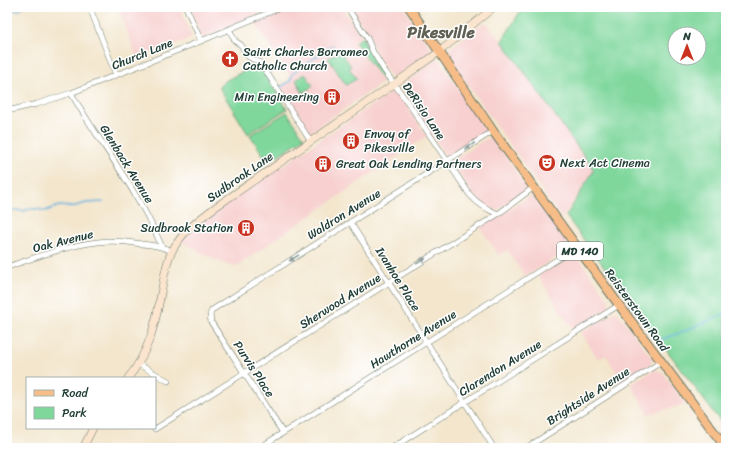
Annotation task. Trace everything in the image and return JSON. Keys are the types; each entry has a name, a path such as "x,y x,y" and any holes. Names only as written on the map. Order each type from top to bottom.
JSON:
{"main road":[{"name":"Reisterstown Road","path":"409,7 493,131 619,305 726,448"}],"street":[{"path":"186,7 201,42"},
{"name":"Church Lane","path":"7,111 37,104 71,93 201,42 282,7"},
{"name":"DeRisio Lane","path":"347,7 367,38 378,61 470,195 475,201 488,210 498,214"},
{"name":"Sudbrook Lane","path":"129,377 138,364 148,344 158,312 166,267 172,251 186,230 204,215 439,52 494,7"},
{"path":"90,8 116,75"},
{"path":"229,30 235,41 241,44 249,57 262,65 311,142"},
{"name":"Glenback Avenue","path":"71,93 138,198 162,246"},
{"name":"Waldron Avenue","path":"210,315 215,307 493,131"},
{"name":"Sherwood Avenue","path":"155,430 498,214 534,188"},
{"name":"Ivanhoe Place","path":"350,222 494,448"},
{"name":"Oak Avenue","path":"7,267 66,248 98,242 120,241 162,246 172,251"},
{"name":"Hawthorne Avenue","path":"259,448 577,247"},
{"name":"Clarendon Avenue","path":"392,448 619,305"},
{"name":"Purvis Place","path":"210,315 211,322 283,433"},
{"name":"Brightside Avenue","path":"526,448 661,362"},
{"path":"138,364 168,382"},
{"path":"83,448 92,429"}],"shaded area":[{"path":"118,7 180,7 192,38 137,58"},
{"path":"190,7 275,7 202,38"},
{"path":"293,7 341,7 362,36 353,42 383,82 308,134 279,89 293,80 255,23"},
{"path":"350,7 403,7 431,48 430,52 398,76 391,77 375,51 369,36"},
{"path":"485,22 502,41 594,170 562,219 447,55 449,49"},
{"path":"435,59 439,60 488,132 449,156 444,153 402,88 404,84"},
{"path":"394,91 398,93 427,136 235,267 216,260 181,242 193,229 218,209"},
{"path":"491,136 529,190 497,210 483,204 471,193 453,163 455,159"},
{"path":"532,195 571,248 525,277 507,250 498,255 480,227"},
{"path":"572,253 575,253 608,299 609,303 607,309 573,330 538,275"},
{"path":"614,312 618,313 652,360 650,366 623,383 606,355 598,359 581,332"},
{"path":"654,370 662,372 686,404 648,414 631,384"}],"green space":[{"path":"523,7 726,7 726,429 566,216 594,170 502,41"},
{"path":"363,37 368,51 386,79 384,82 355,42"},
{"path":"340,51 351,66 349,68 357,79 346,85 328,58"},
{"path":"257,63 287,109 248,134 219,87 229,79"},
{"path":"305,74 313,86 303,93 296,80"},
{"path":"287,112 304,138 268,162 250,135"}],"waterway":[{"path":"7,11 19,10 23,7"},
{"path":"279,88 290,81 293,73 333,45"},
{"path":"7,209 24,211 29,209 38,209 45,211 59,206 72,207 86,203 103,202"},
{"path":"657,341 680,333 726,313"}],"place":[{"name":"Saint Charles Borromeo Catholic Church","path":"230,59"},
{"name":"Min Engineering","path":"332,97"},
{"name":"Envoy of Pikesville","path":"351,141"},
{"name":"Next Act Cinema","path":"547,163"},
{"name":"Great Oak Lending Partners","path":"323,164"},
{"name":"Sudbrook Station","path":"246,228"}],"district":[{"name":"Pikesville","path":"441,32"}]}
